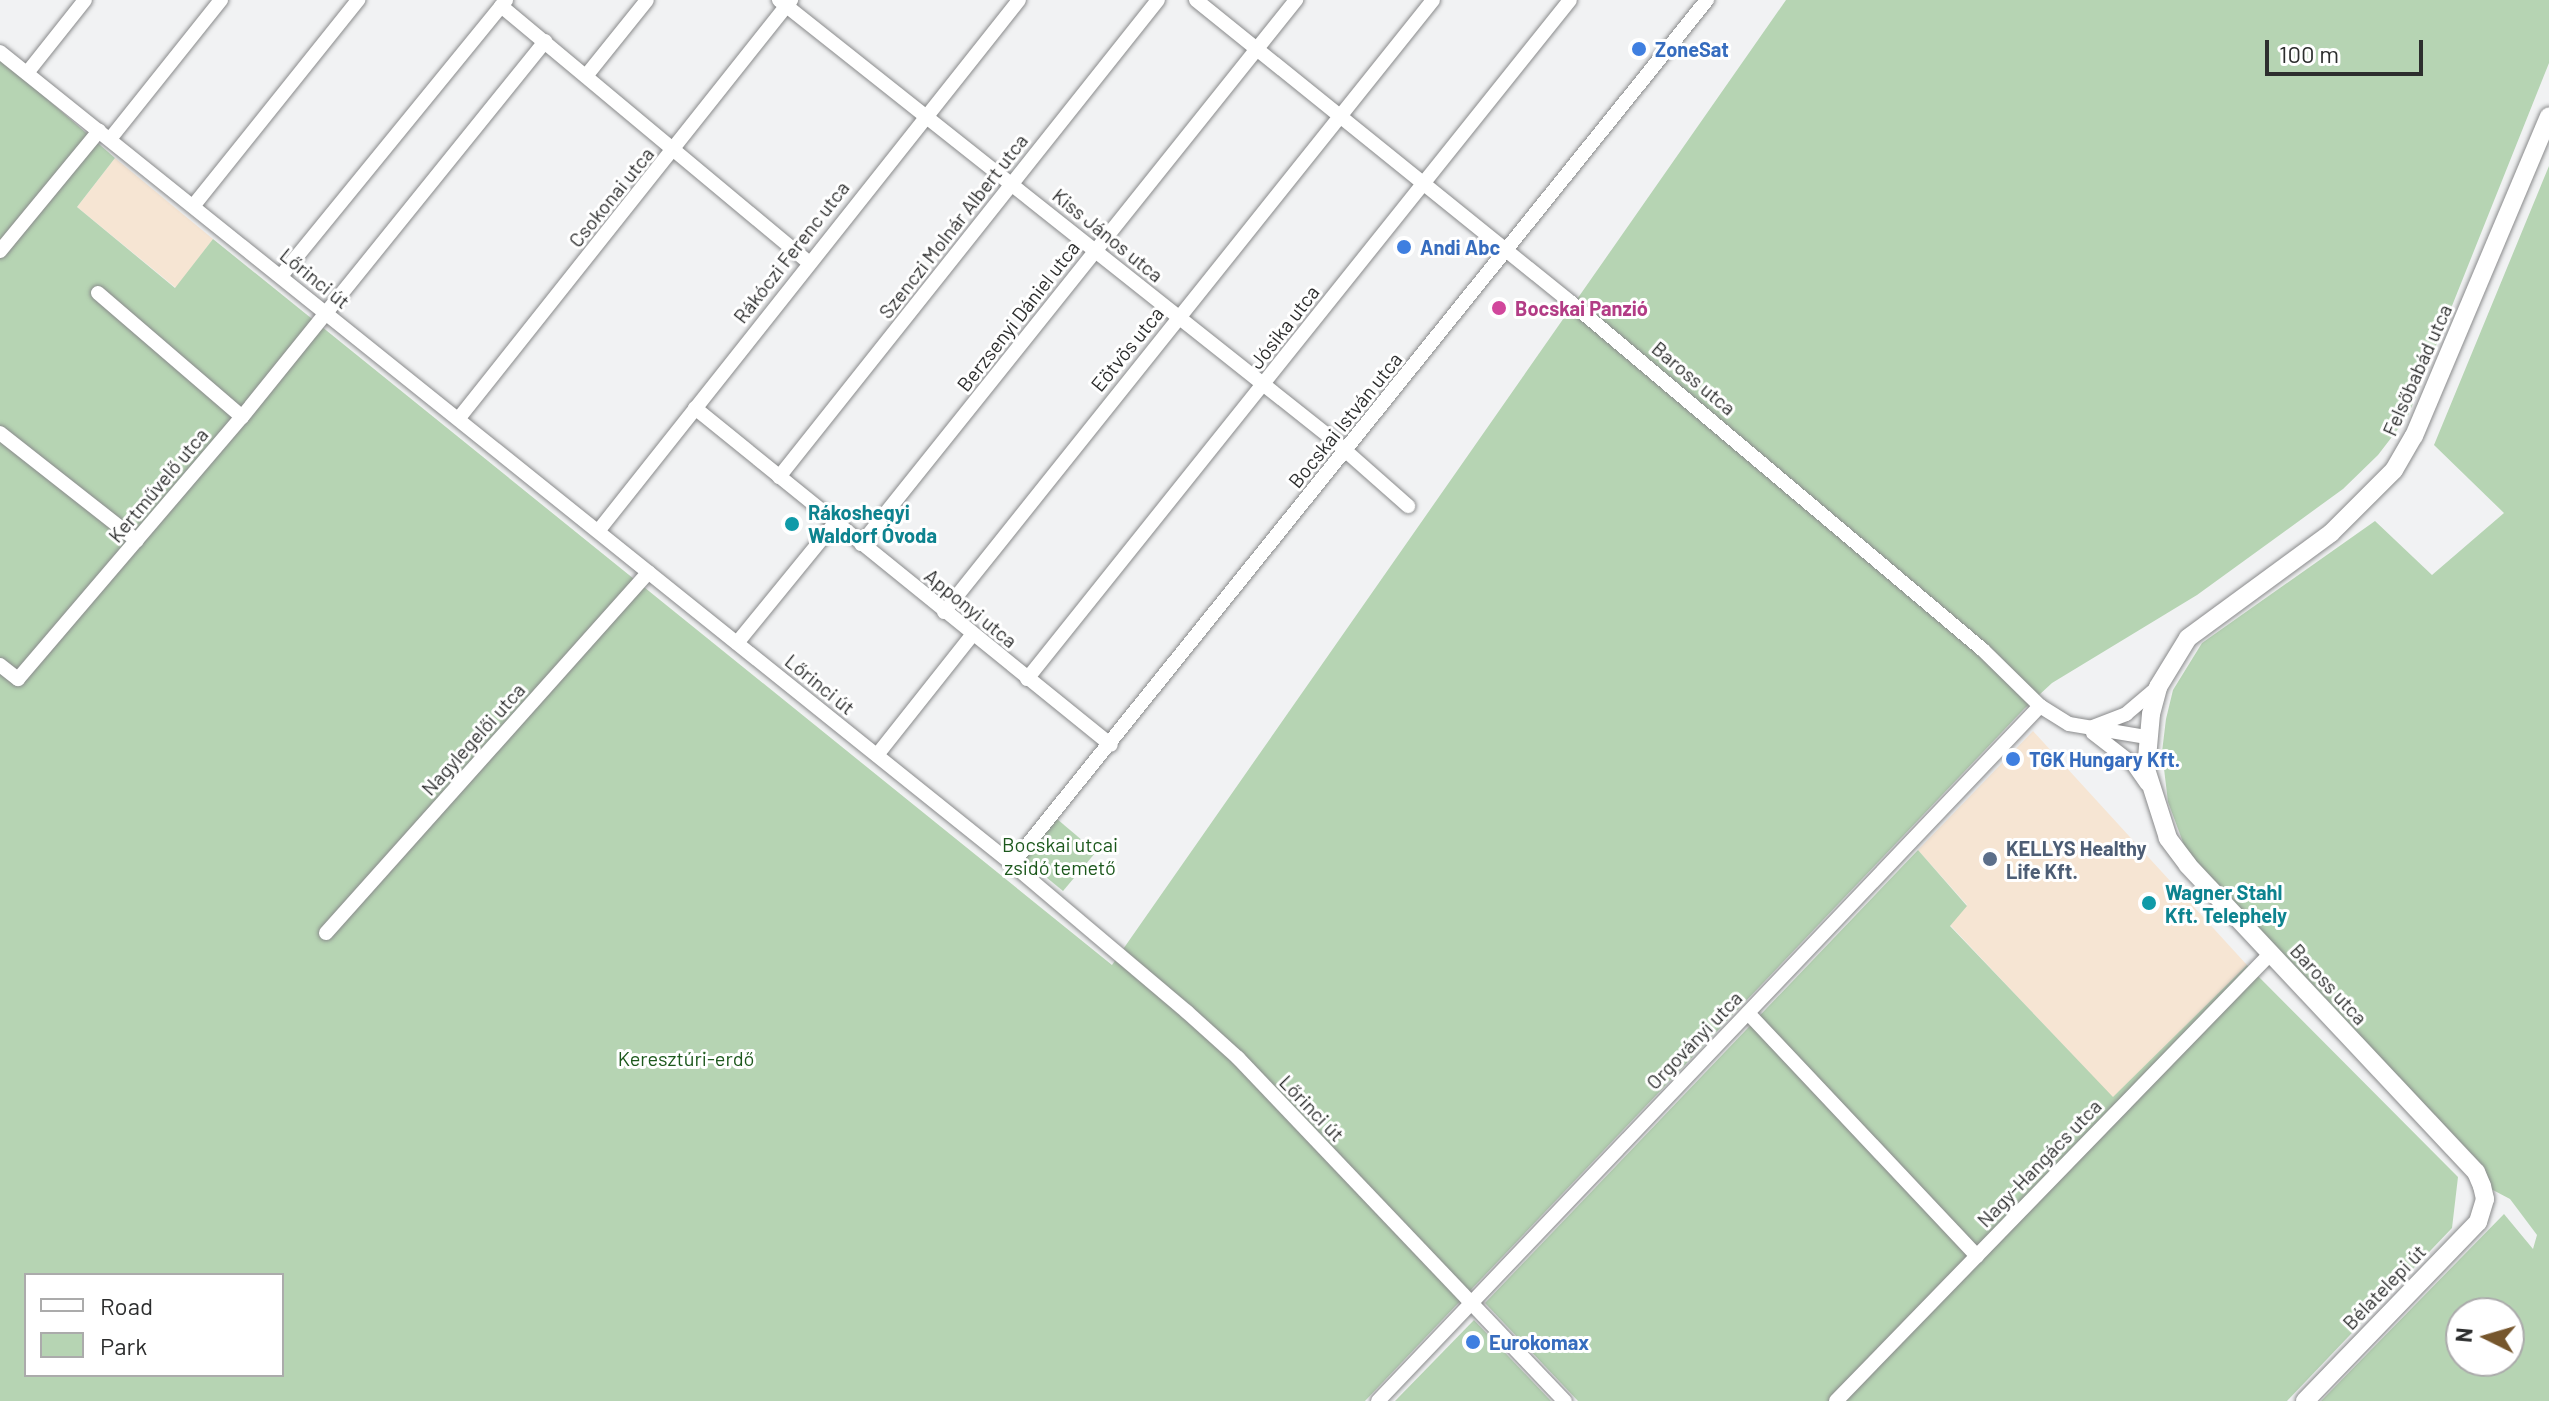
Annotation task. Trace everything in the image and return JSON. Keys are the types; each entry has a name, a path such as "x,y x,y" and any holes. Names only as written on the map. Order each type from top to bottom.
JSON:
{"main road":[{"name":"Felsőbabád utca","path":"2147,737 2158,687 2175,655 2203,623 2331,533 2394,470 2414,436 2549,116"},
{"name":"Baross utca","path":"2147,737 2150,790 2160,823 2188,865 2476,1172 2485,1199"},
{"name":"Bélatelepi út","path":"2305,1401 2478,1222 2485,1199"}],"street":[{"path":"27,73 85,0"},
{"path":"0,251 221,0"},
{"path":"194,205 358,0"},
{"path":"586,76 647,0"},
{"name":"Rákóczi Ferenc utca","path":"599,530 924,114 1019,0"},
{"name":"Szenczi Molnár Albert utca","path":"779,477 1158,0"},
{"name":"Baross utca","path":"1196,0 1507,250 1983,650 2040,706 2086,729 2133,764 2150,790"},
{"name":"Berzsenyi Dániel utca","path":"861,544 1296,0"},
{"name":"Eötvös utca","path":"944,612 1433,0"},
{"name":"Jósika utca","path":"1027,679 1570,0"},
{"name":"Bocskai István utca","path":"1012,864 1111,745 1707,0"},
{"name":"Kiss János utca","path":"785,2 1408,506"},
{"name":"Csokonai utca","path":"459,418 674,151 785,2"},
{"path":"281,276 503,3 808,262"},
{"name":"Kertművelő utca","path":"0,665 18,679 242,417 545,41"},
{"name":"Lőrinci út","path":"0,52 1012,864 1238,1058 1565,1401"},
{"path":"98,293 242,417"},
{"name":"Apponyi utca","path":"695,408 1111,745"},
{"path":"0,433 137,541"},
{"path":"737,643 835,523"},
{"name":"Nagylegelői utca","path":"326,933 649,572"},
{"path":"877,755 972,635"},
{"path":"2086,729 2126,714 2158,687"},
{"name":"Orgoványi utca","path":"1378,1401 2040,706"},
{"name":"Baross utca","path":"2086,729 2147,737"},
{"name":"Nagy-Hangács utca","path":"1836,1401 2271,953"},
{"path":"1748,1013 1977,1256"}],"shaded area":[{"path":"115,158 213,239 176,288 77,207"},
{"path":"2033,731 2247,965 2113,1098 1950,925 1967,905 1918,850"}],"green space":[{"name":"Keresztúri-erdő","path":"1786,0 2549,0 2549,63 2408,416 2378,455 2343,489 2197,595 2052,683 2024,709 1365,1401 0,1401 0,58 115,158 77,207 175,288 213,239 1112,965"},
{"path":"2549,166 2549,1401 2321,1401 2504,1214 2533,1249 2537,1235 2510,1199 2491,1189 2484,1167 2187,853 2168,802 2162,752 2166,719 2173,690 2202,643 2375,521 2432,575 2504,513 2434,445"},
{"name":"Bocskai utcai zsidó temető","path":"1057,819 1096,852 1063,891 1024,859"},
{"path":"1918,850 1967,906 1950,926 2113,1097 2247,965 2458,1177 2452,1228 2287,1401 1578,1401 1485,1303"},
{"path":"1474,1320 1551,1401 1395,1401"}],"place":[{"name":"ZoneSat","path":"1639,49"},
{"name":"Andi Abc","path":"1404,247"},
{"name":"Bocskai Panzió","path":"1499,308"},
{"name":"Rákoshegyi Waldorf Óvoda","path":"792,524"},
{"name":"TGK Hungary Kft.","path":"2013,759"},
{"name":"KELLYS Healthy Life Kft.","path":"1990,859"},
{"name":"Wagner Stahl Kft. Telephely","path":"2149,903"},
{"name":"Eurokomax","path":"1473,1342"}]}
